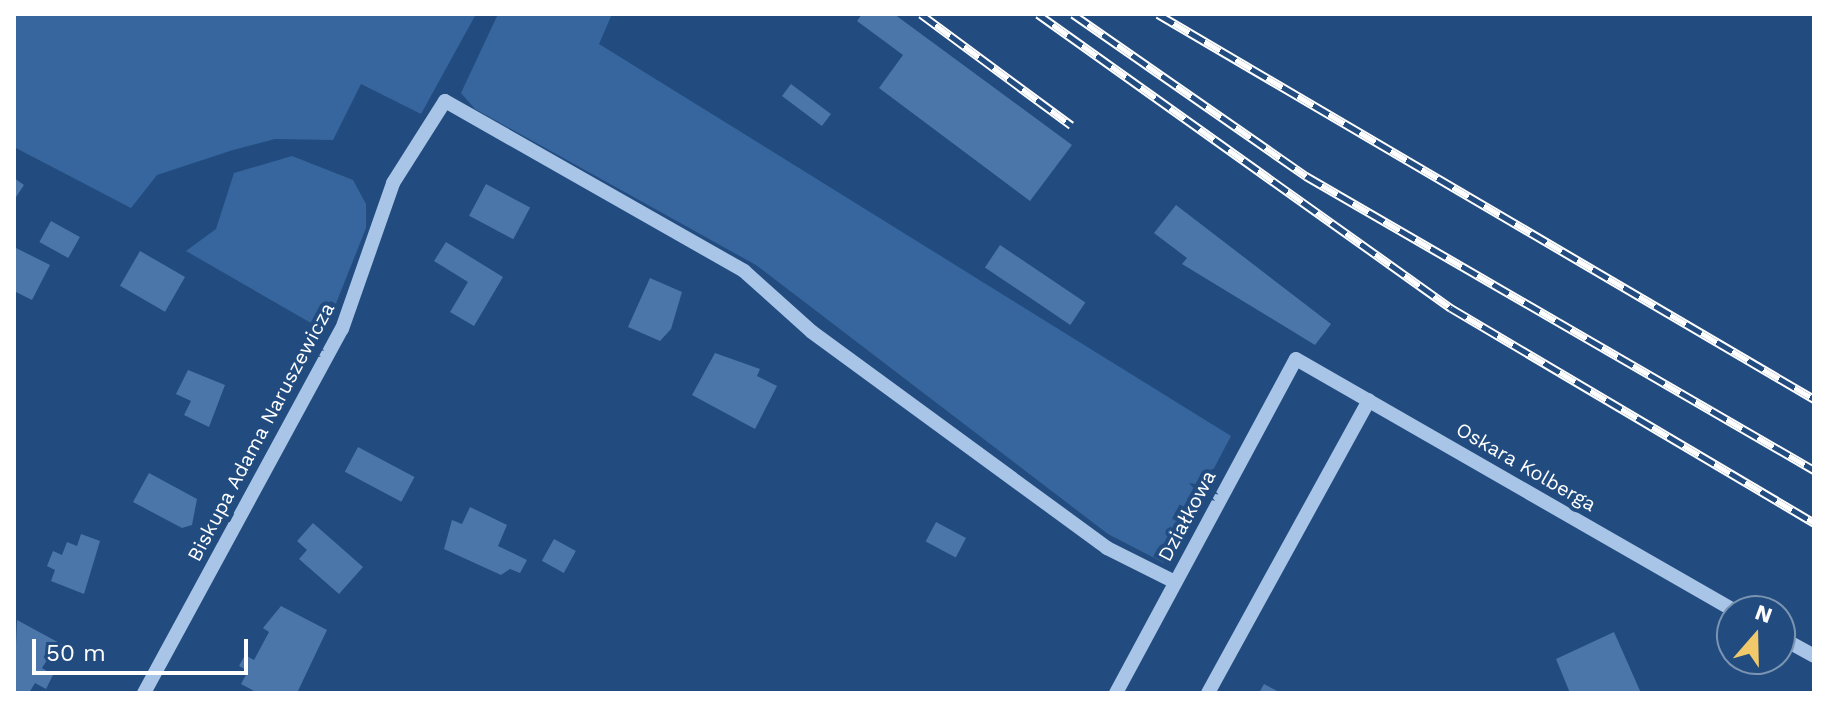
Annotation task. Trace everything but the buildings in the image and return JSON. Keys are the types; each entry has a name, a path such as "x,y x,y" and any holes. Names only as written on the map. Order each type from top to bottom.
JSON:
{"street":[{"name":"Biskupa Adama Naruszewicza","path":"144,693 342,329 393,183 445,101 744,271 812,332 1107,548 1175,582"},
{"name":"Działkowa","path":"1116,693 1296,359"},
{"name":"Oskara Kolberga","path":"1296,359 1716,600"},
{"path":"1208,693 1369,400"},
{"path":"1796,646 1814,656"}],"shaded area":[{"path":"14,14 476,14 421,114 361,84 333,140 275,139 157,175 131,208 14,147"},
{"path":"498,14 612,14 599,44 1231,436 1164,563 1108,534 756,265 475,109 461,93"},
{"path":"292,156 353,180 366,204 366,228 325,331 186,251 216,229 234,173"}],"railway":[{"path":"921,14 1071,125"},
{"path":"1038,14 1451,308 1814,523"},
{"path":"1073,14 1306,176 1814,470"},
{"path":"1158,14 1814,399"}]}
